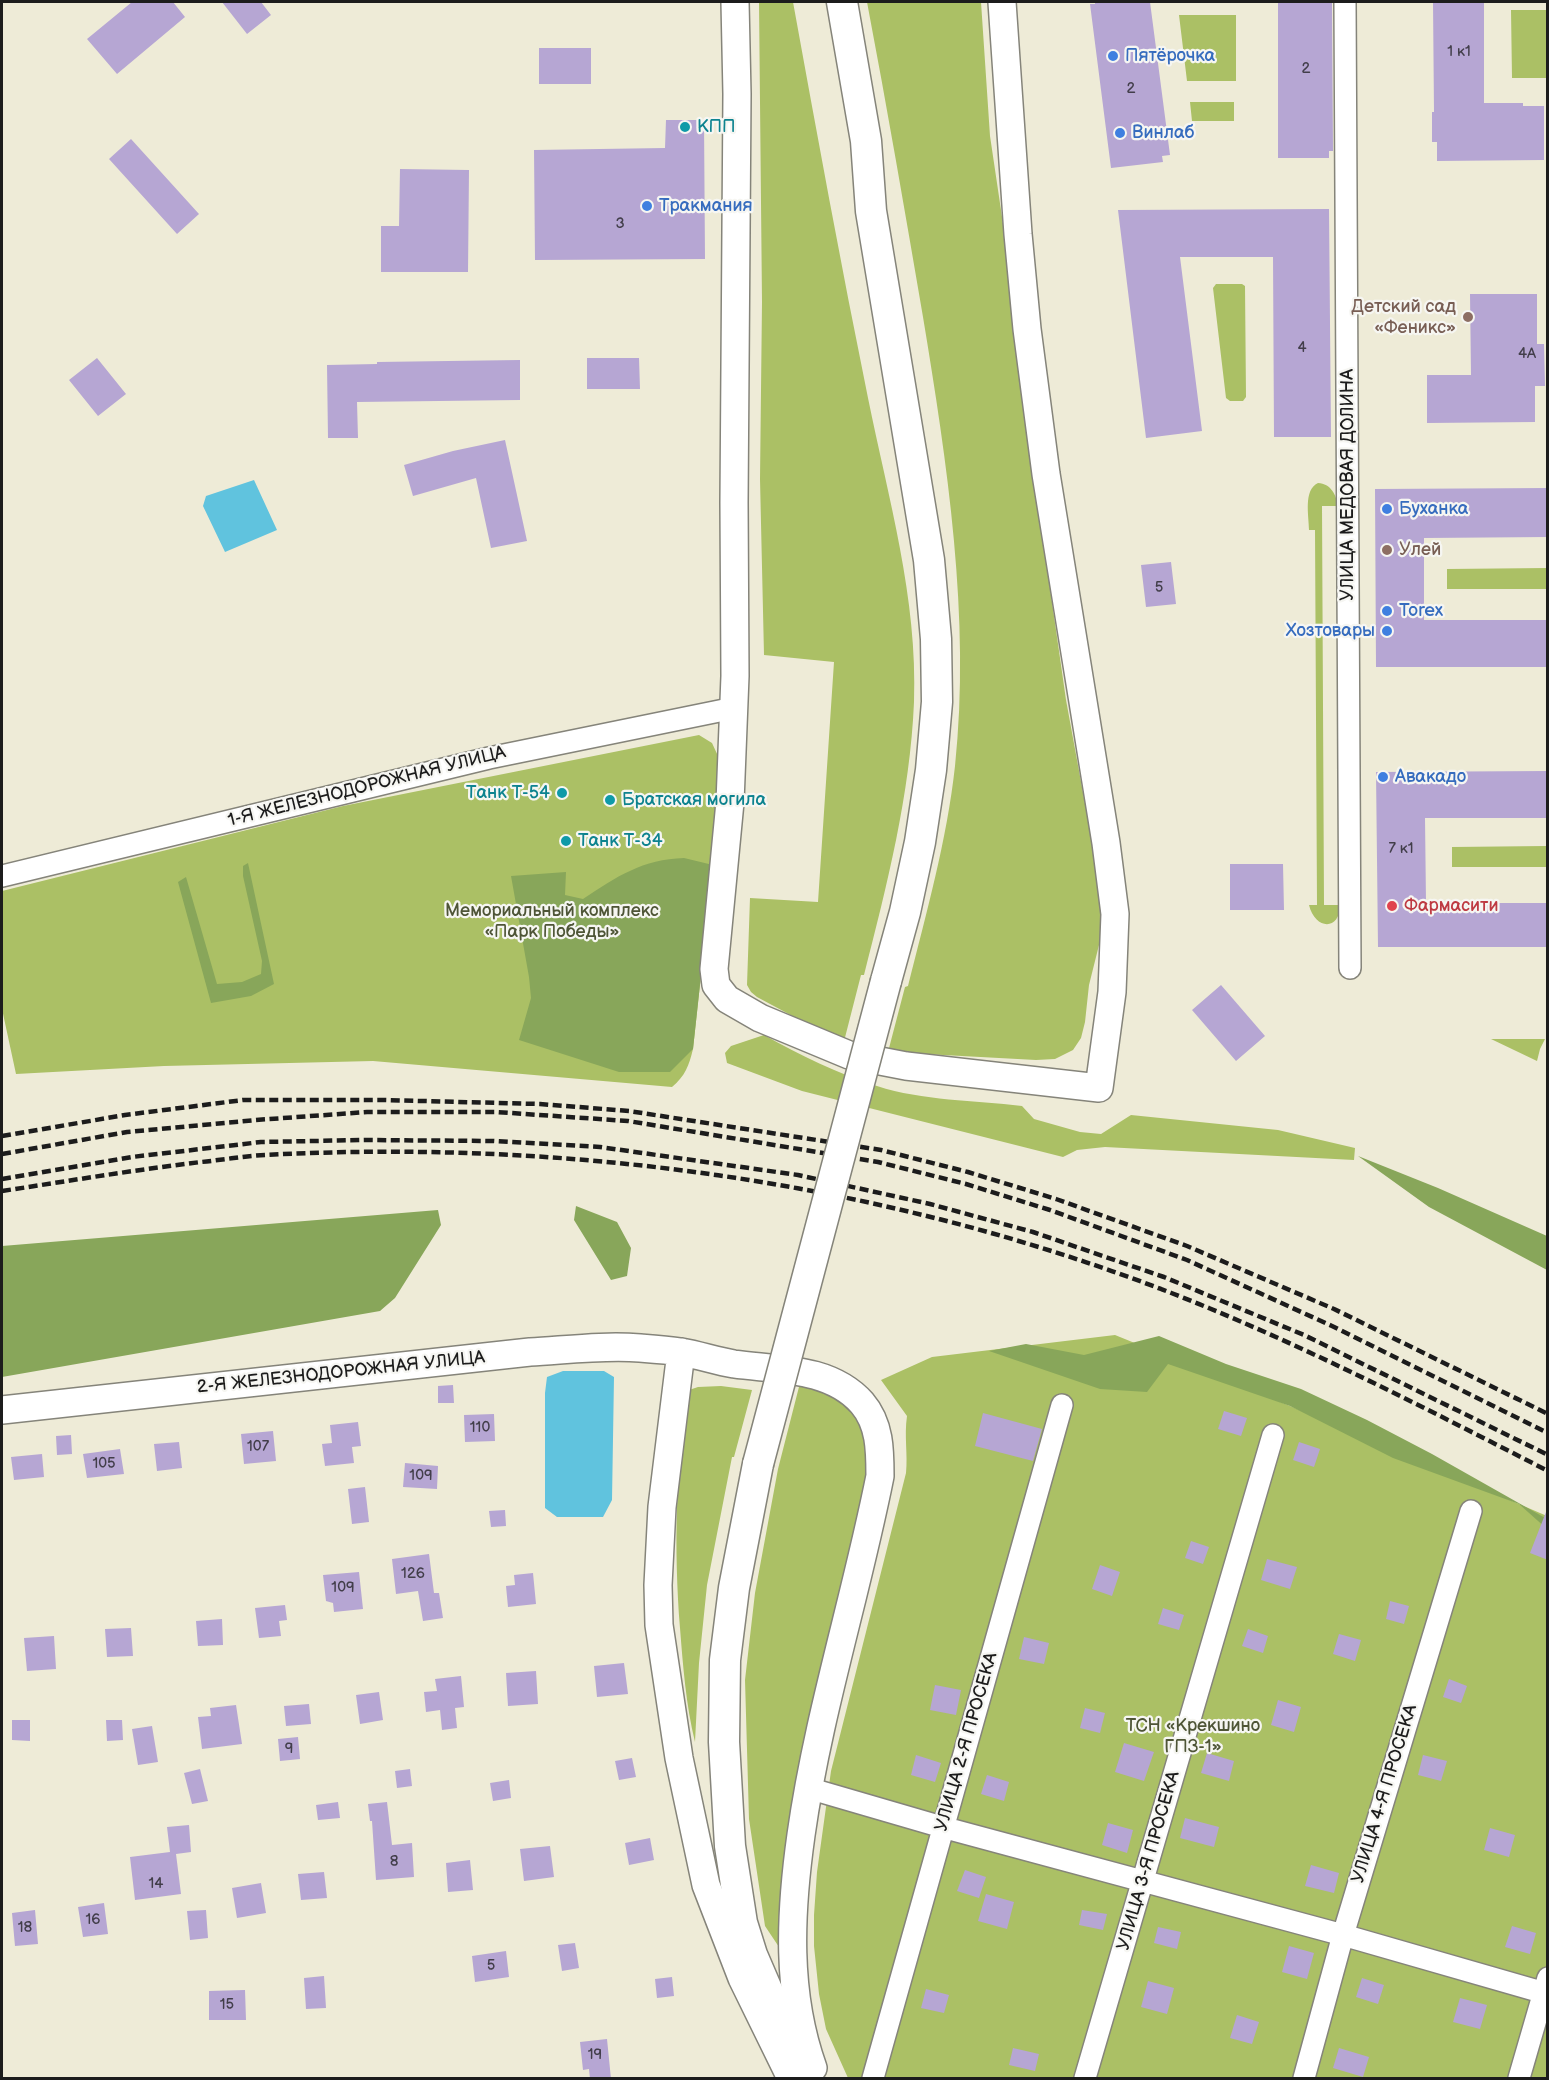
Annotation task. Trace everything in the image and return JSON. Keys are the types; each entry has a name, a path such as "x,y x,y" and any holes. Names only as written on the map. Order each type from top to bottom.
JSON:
{"main road":[{"path":"821,2 846,141 871,211"},
{"path":"804,2079 752,1955 742,1923 730,1846 724,1742 725,1660 734,1588 758,1464 915,865 931,770 937,702 936,639 929,560 871,211 866,141 842,2"}],"street":[{"path":"735,2 737,105 734,708 730,802 714,969 716,985 723,996 760,1018 849,1055 918,1067 1099,1088 1112,992 1115,914 1106,843 1048,485 1027,329 1002,2"},
{"name":"УЛИЦА МЕДОВАЯ ДОЛИНА","path":"1345,2 1350,968"},
{"name":"1-Я ЖЕЛЕЗНОДОРОЖНАЯ УЛИЦА","path":"2,876 489,758 734,708"},
{"name":"2-Я ЖЕЛЕЗНОДОРОЖНАЯ УЛИЦА","path":"2,1410 530,1352 636,1348 681,1352 734,1364 803,1372 843,1387 868,1411 880,1445 880,1476 819,1734 808,1788 793,1890 792,1958 795,1993 802,2031 817,2079"},
{"path":"681,1352 662,1507 658,1585 659,1625 669,1692 679,1758 706,1885 741,1978 790,2079"},
{"name":"УЛИЦА 2-Я ПРОСЕКА","path":"873,2079 1062,1405"},
{"name":"УЛИЦА 3-Я ПРОСЕКА","path":"1085,2079 1273,1435"},
{"name":"УЛИЦА 4-Я ПРОСЕКА","path":"1304,2079 1343,1935 1471,1511"},
{"path":"808,1788 942,1827 1546,1988 1519,2079"}],"green space":[{"path":"759,2 793,2 848,299 900,548 914,663 912,737 896,840 873,941 864,975 861,975 840,1057 813,1027 757,997 747,985 750,898 818,902 834,662 764,655 760,479 762,302"},
{"path":"867,2 981,2 990,136 1009,264 1038,504 1066,700 1095,858 1100,902 1100,941 1089,985 1081,1038 1073,1050 1055,1059 888,1052 905,987 908,986 947,821 955,766 960,654 954,541 948,484 923,317"},
{"path":"1511,10 1547,10 1547,78 1512,78"},
{"path":"1179,15 1236,15 1236,81 1187,81"},
{"path":"1190,102 1234,102 1234,121 1192,121"},
{"path":"1216,284 1245,286 1246,397 1243,401 1230,401 1226,398 1213,288"},
{"path":"1318,483 1332,490 1338,506 1322,506 1324,905 1340,905 1336,919 1327,924 1316,919 1309,905 1317,905 1315,530 1309,530 1308,504 1310,491"},
{"path":"1547,568 1547,589 1447,589 1447,569"},
{"name":"Мемориальный комплекс «Парк Победы»","path":"699,735 712,743 718,756 713,865 693,1049 686,1070 672,1087 373,1061 164,1066 16,1074 2,1009 2,891 343,806"},
{"path":"1546,846 1546,867 1452,867 1452,847"},
{"path":"684,858 713,865 693,1049 670,1072 619,1072 519,1040 531,998 511,876 566,872 565,895 583,899 630,871 656,862"},
{"path":"248,863 274,984 251,996 211,1003 178,882 186,877 217,984 242,982 261,974 262,961 243,876 243,866"},
{"path":"764,1035 819,1064 877,1086 912,1095 1022,1106 1034,1119 1080,1132 1101,1134 1131,1115 1278,1130 1355,1148 1354,1160 1105,1147 1077,1150 1063,1157 802,1091 727,1063 725,1053 731,1046"},
{"path":"1491,1039 1545,1039 1537,1061"},
{"path":"1358,1156 1547,1236 1547,1270 1429,1207"},
{"path":"576,1206 617,1222 631,1248 627,1276 611,1280 574,1220"},
{"path":"438,1210 441,1225 395,1298 380,1311 2,1377 2,1246"},
{"name":"ТСН «Крекшино ГПЗ-1»","path":"1115,1335 1290,1406 1547,1516 1547,2078 848,2078 826,2029 819,1994 814,1946 814,1915 817,1872 831,1771 906,1473 907,1416 881,1380 932,1357"},
{"path":"1159,1336 1226,1364 1301,1389 1367,1420 1547,1519 1547,1529 1519,1504 1393,1458 1290,1406 1168,1364 1147,1392 1100,1389 989,1351 1026,1344 1084,1355"},
{"path":"801,1379 848,1398 875,1450 779,1947 765,1926 749,1819 745,1680 755,1593 778,1469"},
{"path":"721,1386 752,1390 734,1457 732,1457 707,1585 699,1663 695,1742 685,1685 678,1598 678,1479 689,1390 698,1387"}],"water":[{"path":"254,480 277,530 225,552 203,506 206,496"},
{"path":"563,1371 604,1371 614,1377 612,1500 603,1517 557,1517 545,1508 547,1377"}],"building":[{"path":"132,2 173,2 185,17 117,74 87,39"},
{"path":"222,2 261,2 271,15 247,34"},
{"path":"1095,2 1150,2 1170,155 1162,156 1163,162 1111,168 1090,4 1095,4"},
{"path":"1278,2 1332,2 1333,151 1329,151 1329,158 1278,158"},
{"path":"1433,2 1484,2 1484,103 1523,103 1523,106 1544,106 1544,160 1437,161 1437,142 1432,142"},
{"path":"539,48 591,48 591,84 539,84"},
{"path":"666,120 704,120 705,259 535,260 534,150 665,148"},
{"path":"131,139 199,214 177,234 109,159"},
{"path":"400,169 469,170 468,272 381,272 381,226 399,226"},
{"path":"1329,209 1331,437 1274,437 1273,257 1180,257 1202,431 1146,438 1118,210"},
{"path":"1470,294 1537,294 1537,344 1544,344 1545,386 1535,386 1535,422 1427,423 1427,375 1471,375"},
{"path":"97,358 126,394 98,416 69,380"},
{"path":"587,358 639,358 640,389 587,389"},
{"path":"520,360 520,400 357,402 358,438 328,438 327,365"},
{"path":"505,440 527,541 491,548 476,478 413,496 404,465 453,451"},
{"path":"1548,488 1548,537 1424,538 1424,620 1548,620 1548,667 1376,667 1375,489"},
{"path":"1171,562 1176,604 1146,607 1141,565"},
{"path":"1548,771 1548,818 1425,818 1426,903 1548,903 1548,947 1378,947 1376,772"},
{"path":"1230,864 1283,864 1284,910 1230,910"},
{"path":"1221,985 1265,1036 1236,1061 1192,1010"},
{"path":"453,1385 454,1403 438,1403 438,1386"},
{"path":"1224,1411 1247,1418 1241,1436 1218,1429"},
{"path":"983,1413 1042,1429 1033,1461 975,1446"},
{"path":"494,1414 495,1441 465,1442 464,1415"},
{"path":"358,1422 361,1446 352,1447 354,1463 325,1466 322,1444 332,1443 330,1425"},
{"path":"273,1431 276,1461 244,1464 241,1434"},
{"path":"71,1435 72,1454 57,1455 56,1436"},
{"path":"179,1442 182,1468 157,1471 154,1444"},
{"path":"1299,1442 1320,1449 1314,1467 1293,1460"},
{"path":"120,1449 124,1474 87,1478 83,1454"},
{"path":"42,1454 44,1477 14,1480 11,1457"},
{"path":"405,1463 438,1466 437,1489 403,1487"},
{"path":"365,1487 369,1522 352,1524 348,1489"},
{"path":"505,1510 506,1526 491,1527 489,1511"},
{"path":"1546,1512 1548,1512 1548,1560 1530,1553"},
{"path":"1191,1541 1209,1547 1203,1564 1185,1558"},
{"path":"429,1554 434,1593 439,1593 443,1618 423,1621 418,1591 396,1594 392,1559"},
{"path":"1267,1559 1297,1567 1290,1589 1261,1580"},
{"path":"1100,1565 1120,1572 1112,1596 1092,1589"},
{"path":"359,1572 363,1609 334,1612 333,1603 326,1601 323,1575"},
{"path":"533,1573 536,1604 508,1607 506,1586 515,1585 514,1575"},
{"path":"1390,1601 1409,1606 1404,1624 1386,1619"},
{"path":"285,1605 287,1620 279,1621 281,1636 259,1638 255,1608"},
{"path":"1163,1608 1184,1615 1179,1630 1158,1624"},
{"path":"222,1619 223,1645 198,1646 196,1621"},
{"path":"131,1628 133,1656 107,1657 105,1629"},
{"path":"1248,1629 1268,1636 1263,1653 1242,1646"},
{"path":"1339,1634 1361,1640 1355,1661 1333,1654"},
{"path":"54,1636 56,1669 27,1671 24,1638"},
{"path":"1024,1637 1049,1643 1044,1664 1019,1659"},
{"path":"624,1663 628,1694 597,1697 594,1666"},
{"path":"536,1671 538,1704 508,1706 506,1673"},
{"path":"461,1676 464,1707 455,1708 457,1728 442,1730 440,1710 426,1712 424,1692 437,1691 435,1679"},
{"path":"1449,1679 1467,1686 1461,1703 1443,1697"},
{"path":"935,1685 961,1690 956,1715 930,1710"},
{"path":"379,1692 383,1720 360,1724 356,1695"},
{"path":"1278,1700 1301,1707 1294,1732 1271,1725"},
{"path":"309,1704 311,1724 286,1726 284,1706"},
{"path":"236,1705 242,1744 202,1749 198,1717 211,1716 210,1708"},
{"path":"1085,1708 1105,1713 1100,1733 1080,1728"},
{"path":"12,1720 30,1720 30,1741 12,1740"},
{"path":"106,1720 122,1720 123,1740 107,1741"},
{"path":"152,1726 158,1762 138,1765 132,1729"},
{"path":"298,1737 300,1759 280,1761 278,1739"},
{"path":"1124,1743 1154,1752 1144,1781 1115,1772"},
{"path":"1207,1753 1234,1761 1229,1781 1201,1773"},
{"path":"916,1755 941,1763 935,1782 911,1775"},
{"path":"1423,1755 1447,1761 1441,1781 1418,1775"},
{"path":"632,1758 636,1777 619,1780 615,1761"},
{"path":"200,1769 208,1801 192,1804 184,1773"},
{"path":"410,1769 412,1786 397,1788 395,1771"},
{"path":"987,1775 1009,1782 1004,1801 981,1794"},
{"path":"509,1780 511,1798 493,1801 490,1783"},
{"path":"338,1802 340,1818 318,1820 316,1805"},
{"path":"387,1802 392,1845 412,1843 414,1877 376,1880 372,1821 370,1821 368,1804"},
{"path":"1185,1818 1219,1827 1214,1847 1180,1838"},
{"path":"1108,1823 1133,1830 1127,1853 1102,1845"},
{"path":"189,1825 191,1852 176,1854 181,1894 135,1900 130,1857 170,1852 167,1827"},
{"path":"1490,1828 1515,1835 1509,1857 1484,1850"},
{"path":"650,1838 654,1860 629,1865 625,1843"},
{"path":"550,1846 554,1877 524,1881 520,1849"},
{"path":"470,1860 473,1890 448,1892 446,1863"},
{"path":"1311,1865 1339,1873 1334,1893 1305,1886"},
{"path":"965,1870 986,1877 979,1898 957,1891"},
{"path":"324,1872 327,1898 301,1900 298,1874"},
{"path":"261,1883 266,1913 237,1918 232,1888"},
{"path":"986,1894 1014,1902 1007,1929 978,1921"},
{"path":"104,1903 108,1934 83,1937 78,1907"},
{"path":"35,1910 38,1944 15,1946 12,1913"},
{"path":"206,1910 208,1938 190,1940 187,1911"},
{"path":"1082,1910 1107,1914 1103,1930 1079,1925"},
{"path":"1512,1926 1536,1933 1530,1954 1505,1947"},
{"path":"1158,1927 1181,1932 1177,1949 1154,1943"},
{"path":"575,1943 579,1968 562,1971 558,1945"},
{"path":"1289,1946 1314,1953 1307,1979 1282,1972"},
{"path":"506,1951 509,1977 475,1982 472,1956"},
{"path":"324,1976 326,2008 306,2009 304,1978"},
{"path":"672,1977 674,1996 657,1998 655,1979"},
{"path":"1362,1978 1384,1985 1378,2004 1356,1997"},
{"path":"1148,1981 1174,1988 1167,2014 1141,2007"},
{"path":"926,1989 949,1995 944,2013 921,2008"},
{"path":"245,1990 246,2020 209,2020 209,1991"},
{"path":"1460,1998 1487,2005 1480,2029 1453,2022"},
{"path":"1237,2015 1259,2022 1252,2044 1230,2038"},
{"path":"607,2039 611,2079 590,2079 589,2069 583,2070 580,2042"},
{"path":"1013,2048 1039,2054 1035,2071 1009,2065"},
{"path":"1339,2048 1369,2057 1363,2077 1333,2068"}],"railway":[{"path":"2,1136 125,1115 243,1100 383,1100 540,1104 629,1111 881,1150 968,1172 1056,1199 1187,1246 1334,1309 1548,1414"},
{"path":"2,1154 127,1132 256,1120 367,1112 496,1112 628,1121 878,1162 966,1184 1050,1210 1187,1260 1332,1326 1548,1433"},
{"path":"2,1179 132,1157 261,1142 364,1140 494,1141 600,1147 798,1175 930,1204 1033,1232 1164,1277 1304,1335 1548,1455"},
{"path":"2,1191 151,1168 249,1156 379,1152 492,1154 606,1162 720,1176 832,1195 944,1220 1053,1252 1161,1289 1308,1352 1405,1398 1548,1471"}],"place":[{"name":"Пятёрочка","path":"1113,56"},
{"name":"КПП","path":"685,127"},
{"name":"Винлаб","path":"1120,133"},
{"name":"Тракмания","path":"647,206"},
{"name":"Детский сад «Феникс»","path":"1468,317"},
{"name":"Буханка","path":"1387,509"},
{"name":"Улей","path":"1387,550"},
{"name":"Torex","path":"1387,611"},
{"name":"Хозтовары","path":"1387,631"},
{"name":"Авакадо","path":"1383,777"},
{"name":"Танк Т-54","path":"562,793"},
{"name":"Братская могила","path":"610,800"},
{"name":"Танк Т-34","path":"566,841"},
{"name":"Фармасити","path":"1392,906"}]}
